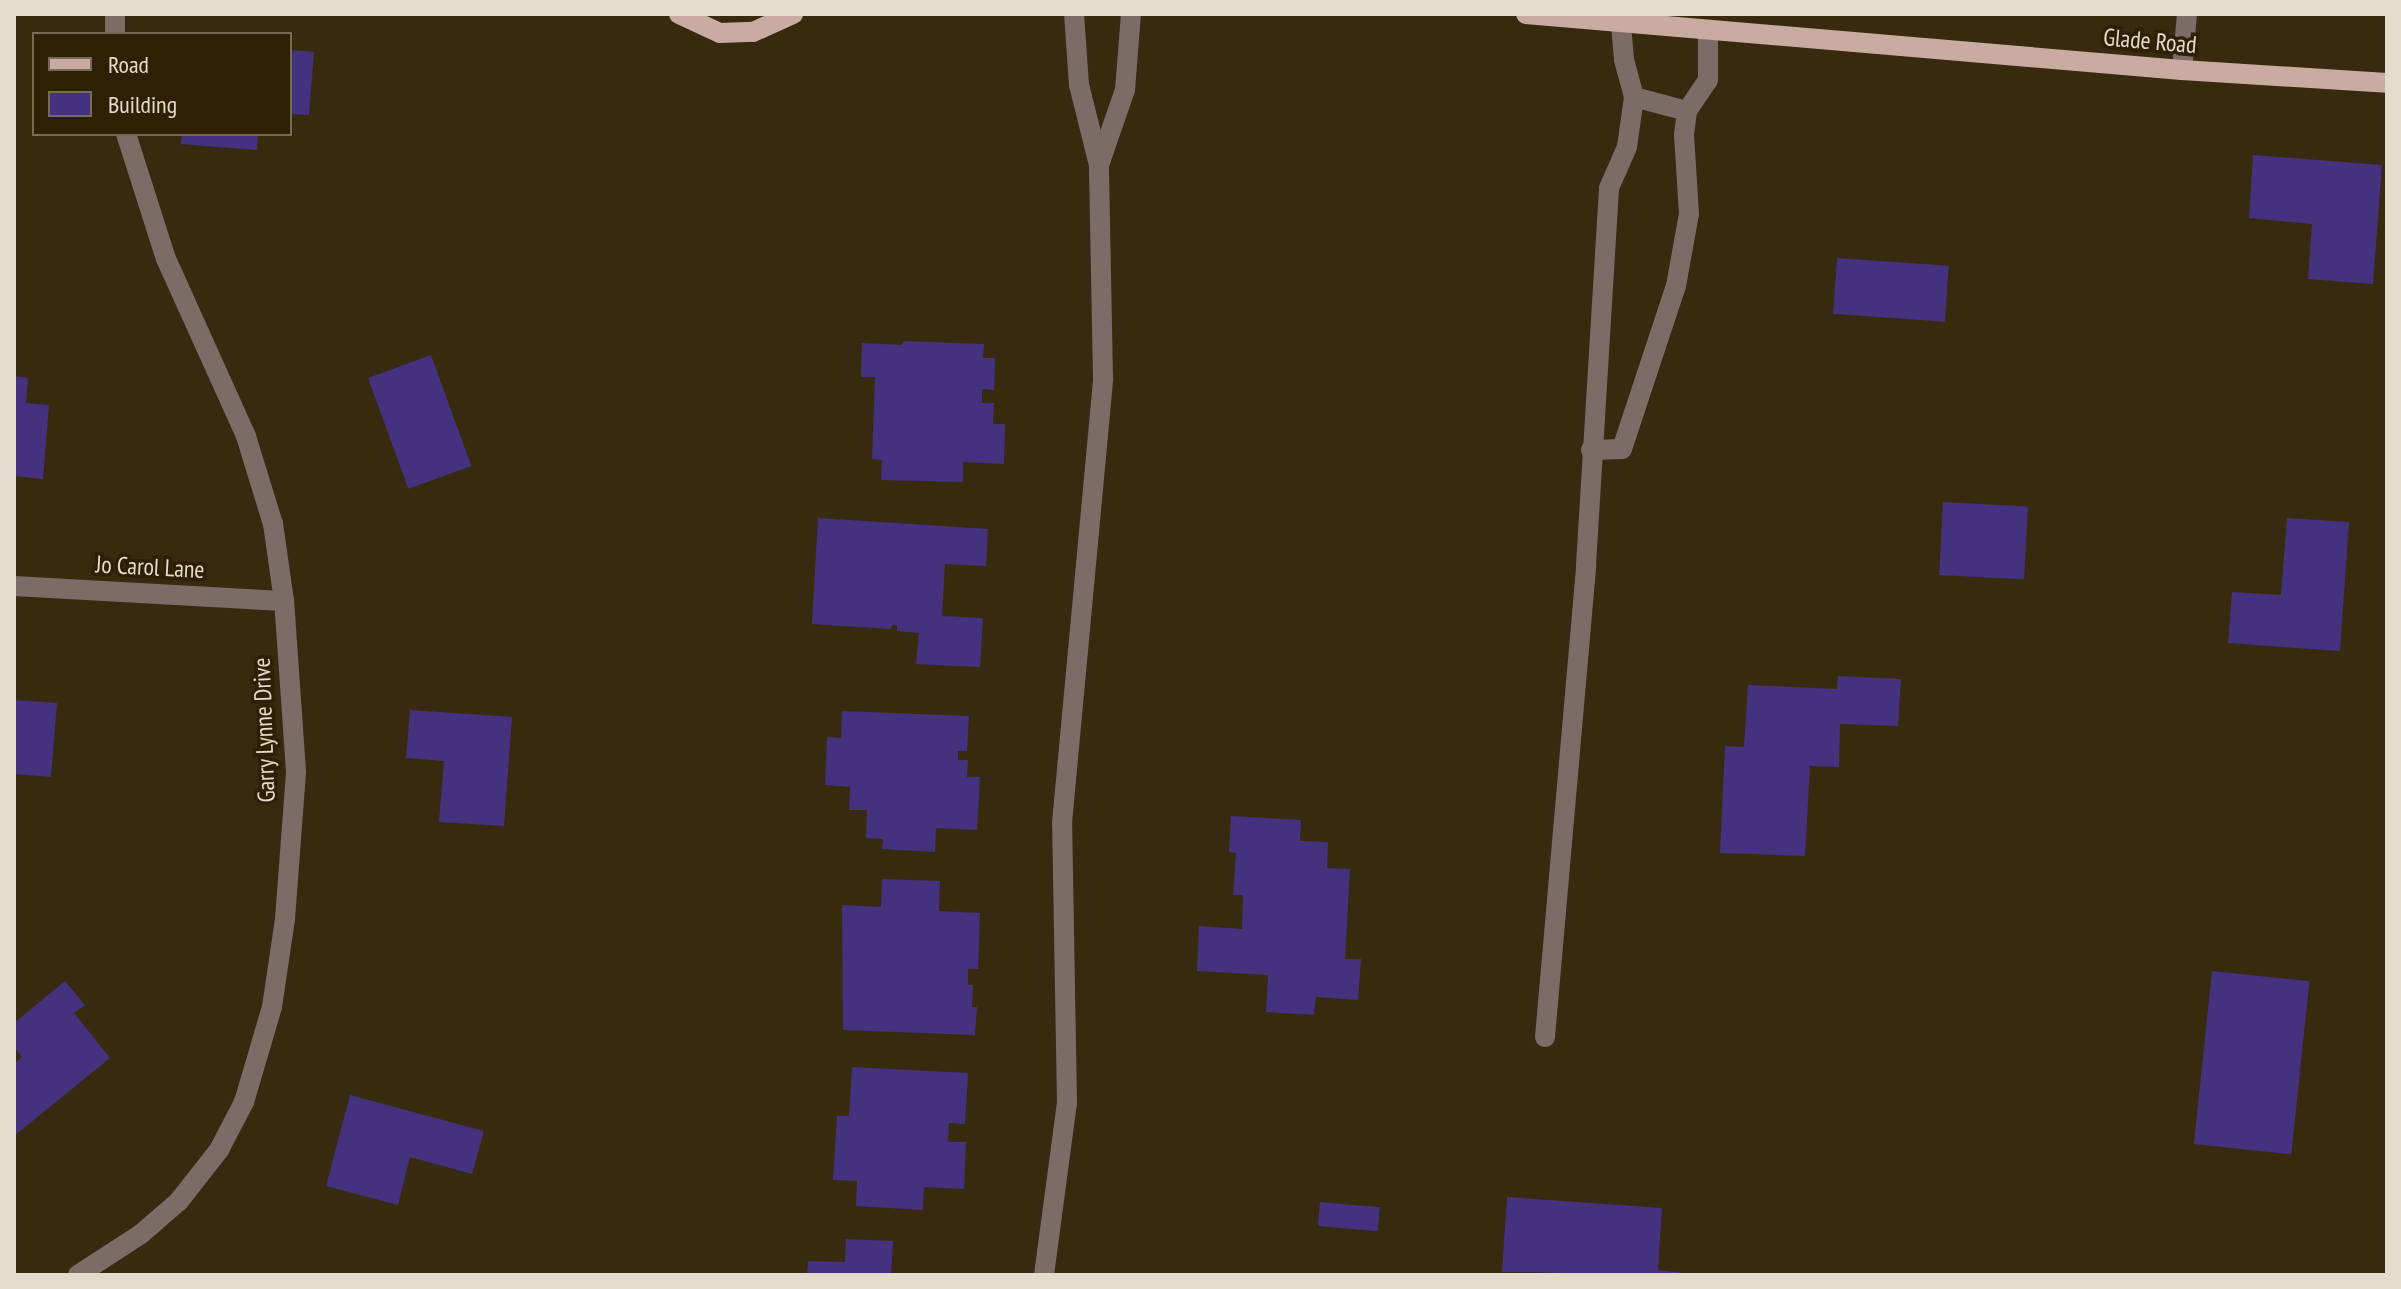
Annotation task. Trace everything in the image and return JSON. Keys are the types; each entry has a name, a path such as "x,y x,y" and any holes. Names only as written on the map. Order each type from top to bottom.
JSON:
{"main road":[{"path":"679,14 720,33 753,32 793,14"},
{"name":"Glade Road","path":"1526,14 2182,70 2387,83"}],"street":[{"path":"1044,1275 1067,1103 1062,823 1103,378 1099,165 1079,85 1074,14"},
{"path":"1099,165 1125,90 1131,14"},
{"path":"2182,70 2187,14"},
{"path":"1545,1037 1586,565 1609,188 1627,147 1634,97 1624,59 1621,24"},
{"path":"1591,450 1622,449 1676,286 1689,214 1684,135 1687,111 1708,80 1708,31"},
{"path":"1634,97 1687,111"},
{"name":"Garry Lynne Drive","path":"78,1275 141,1234 179,1201 219,1150 244,1102 272,1007 286,904 296,771 284,601 273,524 246,436 166,259 127,136"},
{"name":"Jo Carol Lane","path":"14,586 284,601"}],"building":[{"path":"292,50 314,52 309,115 292,114"},
{"path":"182,136 258,136 257,150 181,144"},
{"path":"2253,155 2382,165 2373,284 2308,279 2312,224 2249,218"},
{"path":"1837,258 1949,266 1945,322 1833,314"},
{"path":"903,341 984,344 983,358 995,358 994,390 982,389 982,403 994,403 993,424 1005,424 1004,464 963,462 963,482 881,480 882,460 872,459 875,377 861,377 862,343 902,345"},
{"path":"431,355 471,466 408,489 368,378"},
{"path":"14,376 28,378 26,403 49,405 43,479 14,476"},
{"path":"1943,502 2028,506 2024,579 1939,575"},
{"path":"818,518 988,529 986,566 945,564 942,616 983,618 980,667 916,664 919,633 897,631 897,625 892,625 891,629 812,624"},
{"path":"2287,518 2349,522 2340,651 2228,643 2232,592 2281,595"},
{"path":"1838,676 1901,679 1898,726 1840,724 1839,767 1810,766 1805,856 1720,853 1725,746 1744,747 1748,685 1837,689"},
{"path":"14,700 57,703 51,777 14,774"},
{"path":"410,710 512,717 504,826 439,822 444,761 406,758"},
{"path":"842,711 969,716 967,751 958,751 958,760 968,760 967,777 980,777 977,830 936,828 935,852 882,849 883,839 866,838 867,810 849,810 850,787 825,785 827,737 841,738"},
{"path":"1231,816 1301,820 1300,841 1328,842 1327,868 1350,869 1345,959 1361,959 1358,1000 1316,997 1314,1015 1266,1012 1268,975 1197,971 1199,926 1242,929 1243,895 1233,895 1236,853 1229,852"},
{"path":"882,879 940,881 939,911 980,913 978,969 968,969 968,985 973,985 972,1007 977,1007 975,1035 843,1030 842,905 881,907"},
{"path":"2212,971 2309,981 2291,1154 2194,1144"},
{"path":"65,981 85,1005 74,1013 110,1058 14,1136 14,1064 22,1057 14,1047 14,1023"},
{"path":"852,1067 968,1073 965,1124 949,1123 948,1142 966,1142 964,1189 924,1187 923,1210 856,1206 857,1181 833,1180 837,1116 849,1116"},
{"path":"350,1095 484,1131 472,1174 410,1157 398,1205 326,1186"},
{"path":"1507,1197 1662,1208 1658,1270 1701,1275 1502,1272"},
{"path":"1320,1202 1380,1207 1378,1231 1318,1226"},
{"path":"846,1239 893,1241 891,1275 807,1275 808,1261 845,1262"}]}
